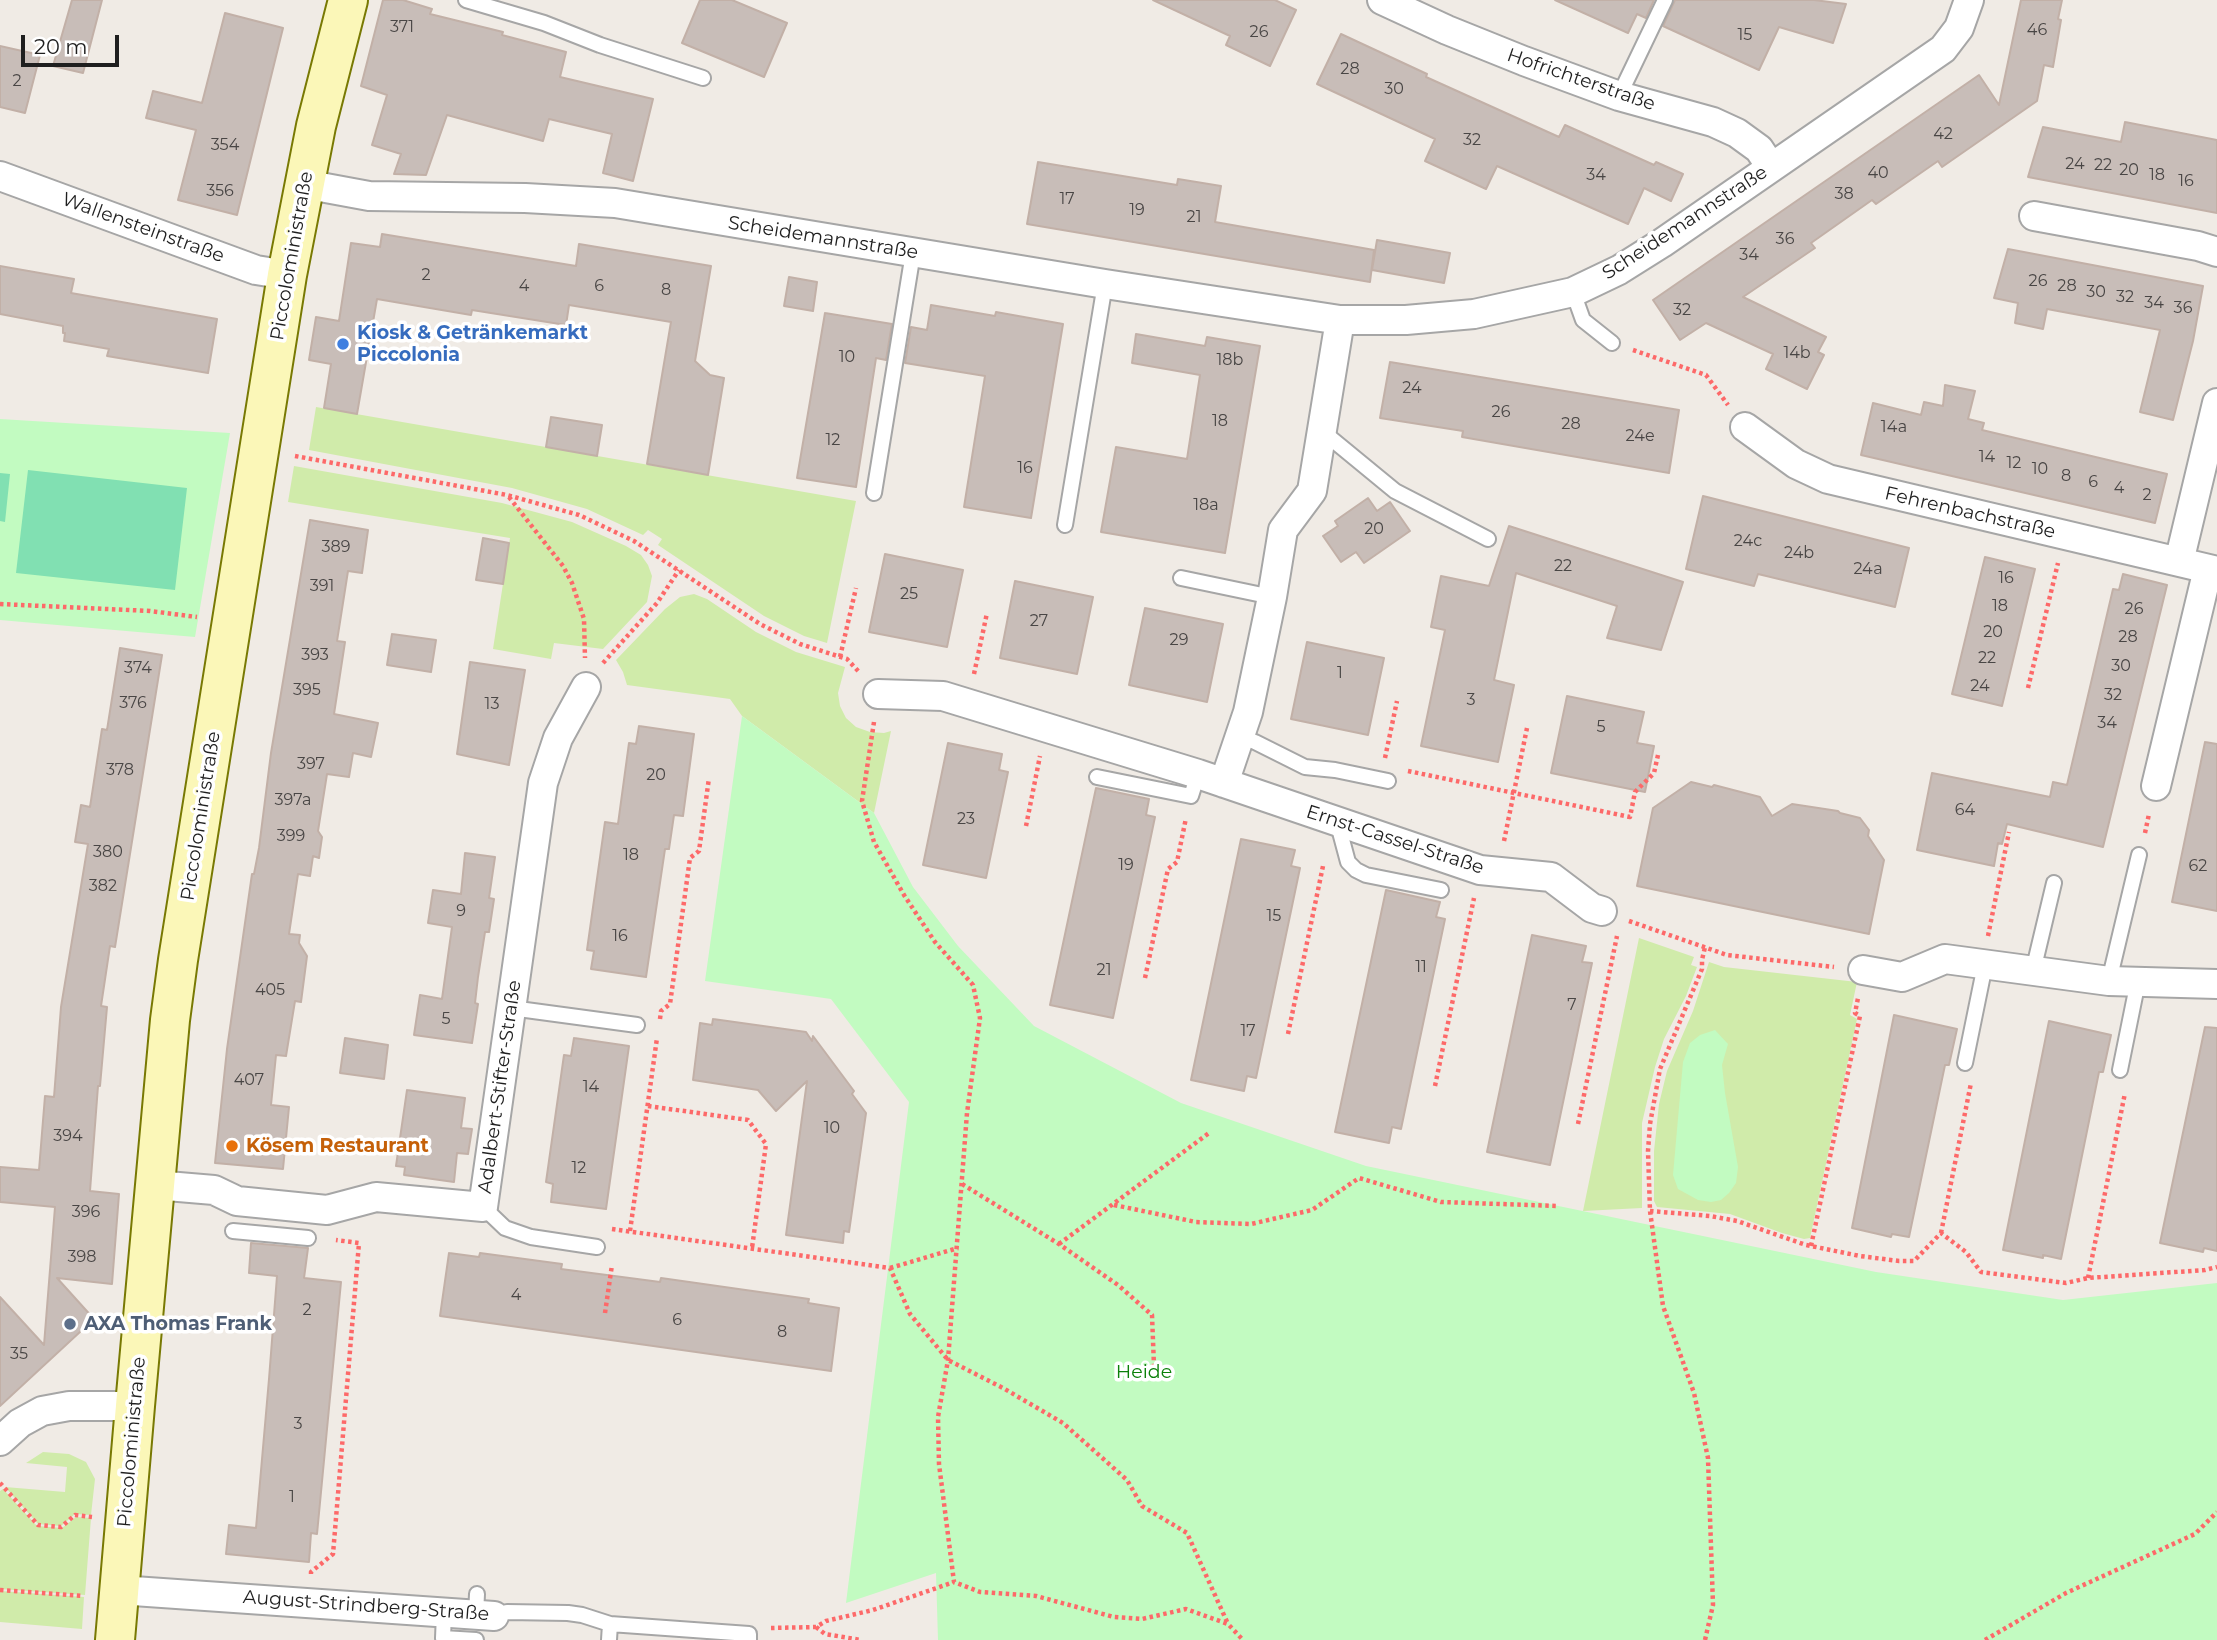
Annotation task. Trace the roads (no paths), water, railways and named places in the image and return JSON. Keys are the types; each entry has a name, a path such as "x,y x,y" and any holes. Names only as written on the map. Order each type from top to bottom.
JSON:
{"street":[{"name":"Piccoloministraße","path":"115,1640 102,1593 135,1406 178,960 287,275 304,184 348,0"},
{"name":"Hofrichterstraße","path":"1382,0 1460,36 1619,96 1713,122 1737,133 1759,149 1772,167"},
{"name":"Scheidemannstraße","path":"304,184 369,196 525,198 615,203 1340,320 1406,320 1474,314 1573,292 1619,270 1662,243 1943,49 1959,28 1969,0"},
{"name":"Wallensteinstraße","path":"0,176 256,270 287,275"},
{"path":"2034,216 2198,246 2217,252"},
{"path":"1204,785 1241,737 1272,597 1283,530 1312,491 1340,320"},
{"path":"2179,562 2217,403"},
{"name":"Fehrenbachstraße","path":"1745,427 1796,464 1828,479 2213,570 2156,786"},
{"name":"Adalbert-Stifter-Straße","path":"155,1185 214,1190 274,1220 376,1197 483,1207 543,783 558,738 586,687"},
{"name":"Ernst-Cassel-Straße","path":"878,694 943,696 1046,728 1204,785 1337,821 1491,872 1551,877 1592,908 1611,915"},
{"path":"1863,970 1902,977 1945,960 2109,981 2217,984"},
{"path":"0,1441 20,1423 42,1411 69,1406 135,1406"},
{"name":"August-Strindberg-Straße","path":"102,1593 309,1603 481,1616"}],"lane":[{"path":"466,0 544,23 600,45 703,78"},
{"path":"1619,96 1665,0"},
{"path":"874,493 913,253"},
{"path":"1065,525 1105,284"},
{"path":"1573,292 1583,320 1612,343"},
{"path":"1322,431 1395,491 1488,539"},
{"path":"1181,578 1272,597"},
{"path":"1241,737 1305,767 1388,781"},
{"path":"1097,777 1204,785"},
{"path":"1337,821 1348,862 1356,870 1366,875 1441,890"},
{"path":"2109,981 2139,855"},
{"path":"2033,971 2054,883"},
{"path":"1965,1063 1985,965"},
{"path":"2120,1070 2138,981"},
{"path":"511,1008 637,1026"},
{"path":"483,1207 505,1228 541,1239 597,1247"},
{"path":"233,1231 274,1220 308,1238"},
{"name":"August-Strindberg-Straße","path":"481,1616 507,1612 568,1613 610,1624 749,1637"},
{"path":"609,1640 610,1624"}],"place":[{"name":"Kiosk & Getränkemarkt Piccolonia","path":"343,344"},
{"name":"Kösem Restaurant","path":"232,1146"},
{"name":"AXA Thomas Frank","path":"70,1324"}],"park label":[{"name":"Heide","path":"1144,1372"}]}
